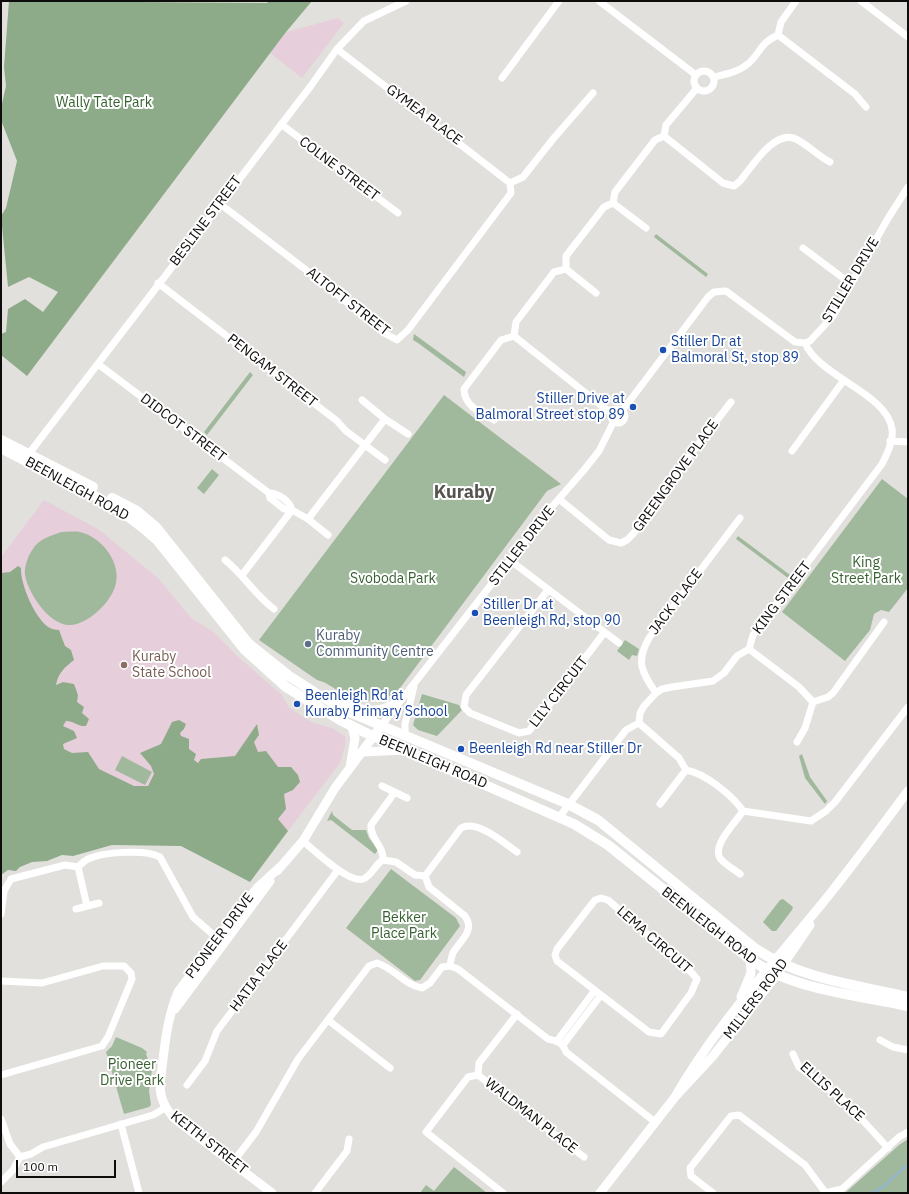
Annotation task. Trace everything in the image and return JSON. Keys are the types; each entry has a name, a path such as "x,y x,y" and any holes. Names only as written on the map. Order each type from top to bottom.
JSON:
{"main road":[{"name":"BEENLEIGH ROAD","path":"1,440 28,458 113,506 144,528 157,540 244,649 286,686 352,727 560,816 608,845 750,958 772,972 799,983 908,1006"},
{"name":"BEENLEIGH ROAD","path":"1,448 28,458 146,518 178,554 250,644 289,676 317,694 381,726 568,804 598,820 756,949 778,963 801,972 908,997"}],"street":[{"name":"BESLINE STREET","path":"28,458 158,283 281,124 336,49 364,21 406,1"},
{"path":"502,78 559,1"},
{"path":"599,1 696,75"},
{"path":"778,35 781,22 796,1"},
{"path":"861,1 908,37"},
{"path":"714,77 739,70 749,63 766,40 778,35"},
{"path":"778,35 855,94 866,107"},
{"name":"GYMEA PLACE","path":"336,49 510,183"},
{"path":"704,71 710,73 714,77 714,84 710,90 703,91 697,88 694,82 696,75 704,71"},
{"path":"664,136 666,125 697,88"},
{"path":"510,183 523,177 553,139 593,93"},
{"name":"COLNE STREET","path":"281,124 398,214"},
{"path":"664,136 723,183 734,186 740,182 772,143 779,139 788,137 796,139 830,162"},
{"path":"614,203 615,192 655,140 664,136"},
{"name":"ALTOFT STREET","path":"219,203 323,283 386,334 397,340 408,330 511,194 510,183"},
{"name":"STILLER DRIVE","path":"805,343 813,338 833,316 887,220 908,187"},
{"path":"614,203 646,228"},
{"path":"566,269 566,256 604,207 614,203"},
{"path":"803,248 851,284"},
{"path":"566,269 596,293"},
{"path":"514,336 516,322 554,272 566,269"},
{"name":"PENGAM STREET","path":"158,283 331,416 364,445 385,460"},
{"path":"622,411 708,297 720,287 795,342 805,343"},
{"path":"514,336 612,414 614,421 619,423 624,420 624,414 622,411"},
{"path":"494,420 468,403 464,396 464,389 501,340 514,336"},
{"name":"KING STREET","path":"639,723 640,713 644,706 656,693 662,689 672,686 712,681 724,673 737,656 749,649 754,635 882,464 889,451 892,429 887,417 878,406 814,358 805,343"},
{"name":"DIDCOT STREET","path":"98,364 269,493 275,493 288,503 292,510 308,519 328,535"},
{"path":"792,451 844,380"},
{"path":"362,400 385,419 408,434"},
{"name":"GREENGROVE PLACE","path":"559,499 609,540 616,543 627,540 664,494 673,477 731,402"},
{"path":"612,414 616,410 622,411"},
{"path":"308,519 385,419"},
{"name":"STILLER DRIVE","path":"381,726 599,450 614,421"},
{"path":"890,441 908,442"},
{"path":"242,575 292,510"},
{"name":"JACK PLACE","path":"656,693 642,671 642,649 740,518"},
{"path":"225,560 242,575 274,609"},
{"path":"511,560 548,590 619,643"},
{"name":"LILY CIRCUIT","path":"548,590 466,695 464,707 470,713 519,733 529,731 604,633"},
{"path":"813,702 828,697 833,693 884,622"},
{"path":"749,649 799,687 813,702"},
{"path":"405,736 406,724 415,684"},
{"path":"317,694 358,707 380,709 391,705 409,691"},
{"path":"797,742 806,728 813,702"},
{"path":"560,816 626,730 639,723 679,758 686,770 697,772 737,802 743,811 811,821 826,811 835,802 908,707"},
{"name":"PIONEER DRIVE","path":"171,1013 280,867 303,841 335,788 381,726"},
{"path":"350,769 355,738 352,727"},
{"path":"363,752 405,750"},
{"path":"660,804 686,770"},
{"path":"382,786 407,798"},
{"name":"MILLERS ROAD","path":"600,1193 675,1097 713,1056 778,963 908,791"},
{"path":"303,841 338,870 348,876 361,880 367,877 383,860 382,848 372,837 371,826 395,792"},
{"path":"740,874 719,857 718,849 722,840 743,811"},
{"path":"425,876 461,828 465,826 473,825 491,834 517,852"},
{"path":"78,867 87,859 104,855 144,852 156,855 163,861 193,918 218,939"},
{"path":"383,860 396,862 414,875 425,876"},
{"path":"1,914 4,891 11,879 65,865 78,867"},
{"path":"78,867 87,906"},
{"name":"PIONEER DRIVE","path":"165,1108 160,1093 160,1084 171,1013 178,992 258,887 280,867"},
{"name":"HATIA PLACE","path":"187,1085 204,1061 217,1031 338,870"},
{"path":"425,876 429,887 469,920 468,932 454,951 450,966"},
{"name":"LEMA CIRCUIT","path":"601,898 608,900 692,973 696,979 692,993 661,1034 649,1032 594,990 557,961 555,955 557,949 595,900 601,898"},
{"path":"76,909 99,903"},
{"path":"738,1006 751,973 750,958"},
{"path":"233,1162 256,1132 294,1065 369,966 377,963 384,965 413,987 422,988 430,983 442,967 450,966 458,969 548,1039 560,1043 566,1052 655,1122"},
{"path":"1,982 42,983 103,966 124,966 131,974 132,979 108,1037 102,1046 1,1075"},
{"name":"MILLERS ROAD","path":"675,1097 689,1072 738,1006 772,972"},
{"path":"560,1043 594,990"},
{"path":"560,1043 601,995"},
{"path":"502,1193 426,1132 468,1077 478,1075 479,1063 517,1014"},
{"path":"328,1020 390,1068"},
{"path":"880,1040 893,1047 908,1050"},
{"name":"ELLIS PLACE","path":"793,1054 800,1067 846,1102 888,1148"},
{"name":"WALDMAN PLACE","path":"478,1075 584,1157"},
{"path":"1,1182 13,1170 20,1157 31,1154 43,1147 153,1115 165,1108"},
{"name":"KEITH STREET","path":"165,1108 175,1119 272,1193"},
{"path":"713,1193 691,1176 690,1168 731,1116 740,1115 805,1165 825,1192 842,1190 908,1132"},
{"path":"1,1119 10,1144 20,1157"},
{"path":"121,1124 139,1193"},
{"path":"315,1193 347,1151 349,1140"}],"shaded area":[{"path":"338,18 344,23 302,78 270,53 286,32"},
{"name":"Kuraby State School","path":"44,500 98,529 158,578 192,619 214,632 237,656 281,694 289,707 311,722 332,728 345,736 346,743 340,763 288,831 150,796 1,745 1,557"}],"green space":[{"name":"Wally Tate Park","path":"9,1 267,3 269,1 312,1 286,32 27,376 1,355 1,334 6,332 8,309 25,299 43,312 58,292 29,277 8,287 1,216 6,208 17,161 1,120 1,108 6,86 4,67"},
{"path":"656,234 708,274 706,277 654,237"},
{"path":"414,334 466,372 464,377 413,340"},
{"path":"250,372 253,375 207,435 204,432"},
{"name":"Svoboda Park","path":"444,395 561,484 547,491 397,692 383,699 368,701 347,696 326,683 317,680 259,640"},
{"path":"212,469 219,475 204,494 197,488"},
{"name":"King Street Park","path":"882,479 908,499 908,588 889,612 881,610 874,614 870,630 845,661 782,612"},
{"path":"61,532 80,532 96,539 109,553 116,569 117,578 112,594 105,604 97,612 82,622 71,625 63,624 55,620 41,607 30,590 25,574 27,560 35,546 44,539"},
{"path":"738,536 790,575 788,578 736,539"},
{"path":"18,566 21,568 23,583 30,601 39,617 44,624 55,630 59,630 65,646 71,650 74,660 62,671 58,677 56,685 63,682 74,684 78,695 77,702 84,707 82,713 89,719 86,726 81,726 66,721 63,726 74,731 77,738 63,744 64,749 72,753 88,752 99,769 134,786 148,786 154,774 151,766 140,753 161,744 172,722 179,720 186,724 180,733 181,736 189,739 189,749 196,754 194,760 198,763 201,759 235,756 257,724 259,735 254,742 258,752 266,751 278,767 291,767 298,775 300,782 293,790 284,794 286,809 278,819 288,831 250,882 181,846 112,845 73,856 62,855 47,861 32,862 20,867 16,871 8,870 1,875 1,573 10,572"},
{"path":"625,640 639,649 637,656 632,655 629,660 617,651"},
{"path":"422,694 459,705 462,710 437,736 418,730 413,725"},
{"path":"802,754 810,777 827,801 825,804 805,778 799,756"},
{"path":"122,756 152,772 145,785 115,770"},
{"path":"332,811 333,815 352,830 366,830 369,838 378,850 375,854 331,820 327,821"},
{"name":"Bekker Place Park","path":"391,869 456,918 460,926 420,980 415,981 346,928"},
{"path":"783,899 793,907 792,910 776,931 772,931 763,922 780,900"},
{"name":"Pioneer Drive Park","path":"116,1037 142,1048 147,1052 146,1054 152,1070 149,1091 151,1105 149,1107 124,1114 106,1052 112,1046"},
{"path":"908,1139 908,1191 906,1193 845,1193 899,1145"},
{"path":"454,1167 487,1193 420,1193 426,1185 434,1191"}],"waterway":[{"path":"872,1193 883,1187 908,1164"}],"place":[{"name":"Stiller Dr at Balmoral St, stop 89","path":"663,350"},
{"name":"Stiller Drive at Balmoral Street stop 89","path":"633,407"},
{"name":"Stiller Dr at Beenleigh Rd, stop 90","path":"475,613"},
{"name":"Kuraby Community Centre","path":"308,644"},
{"name":"Kuraby State School","path":"124,665"},
{"name":"Beenleigh Rd at Kuraby Primary School","path":"297,704"},
{"name":"Beenleigh Rd near Stiller Dr","path":"461,749"}],"district":[{"name":"Kuraby","path":"464,493"}]}
